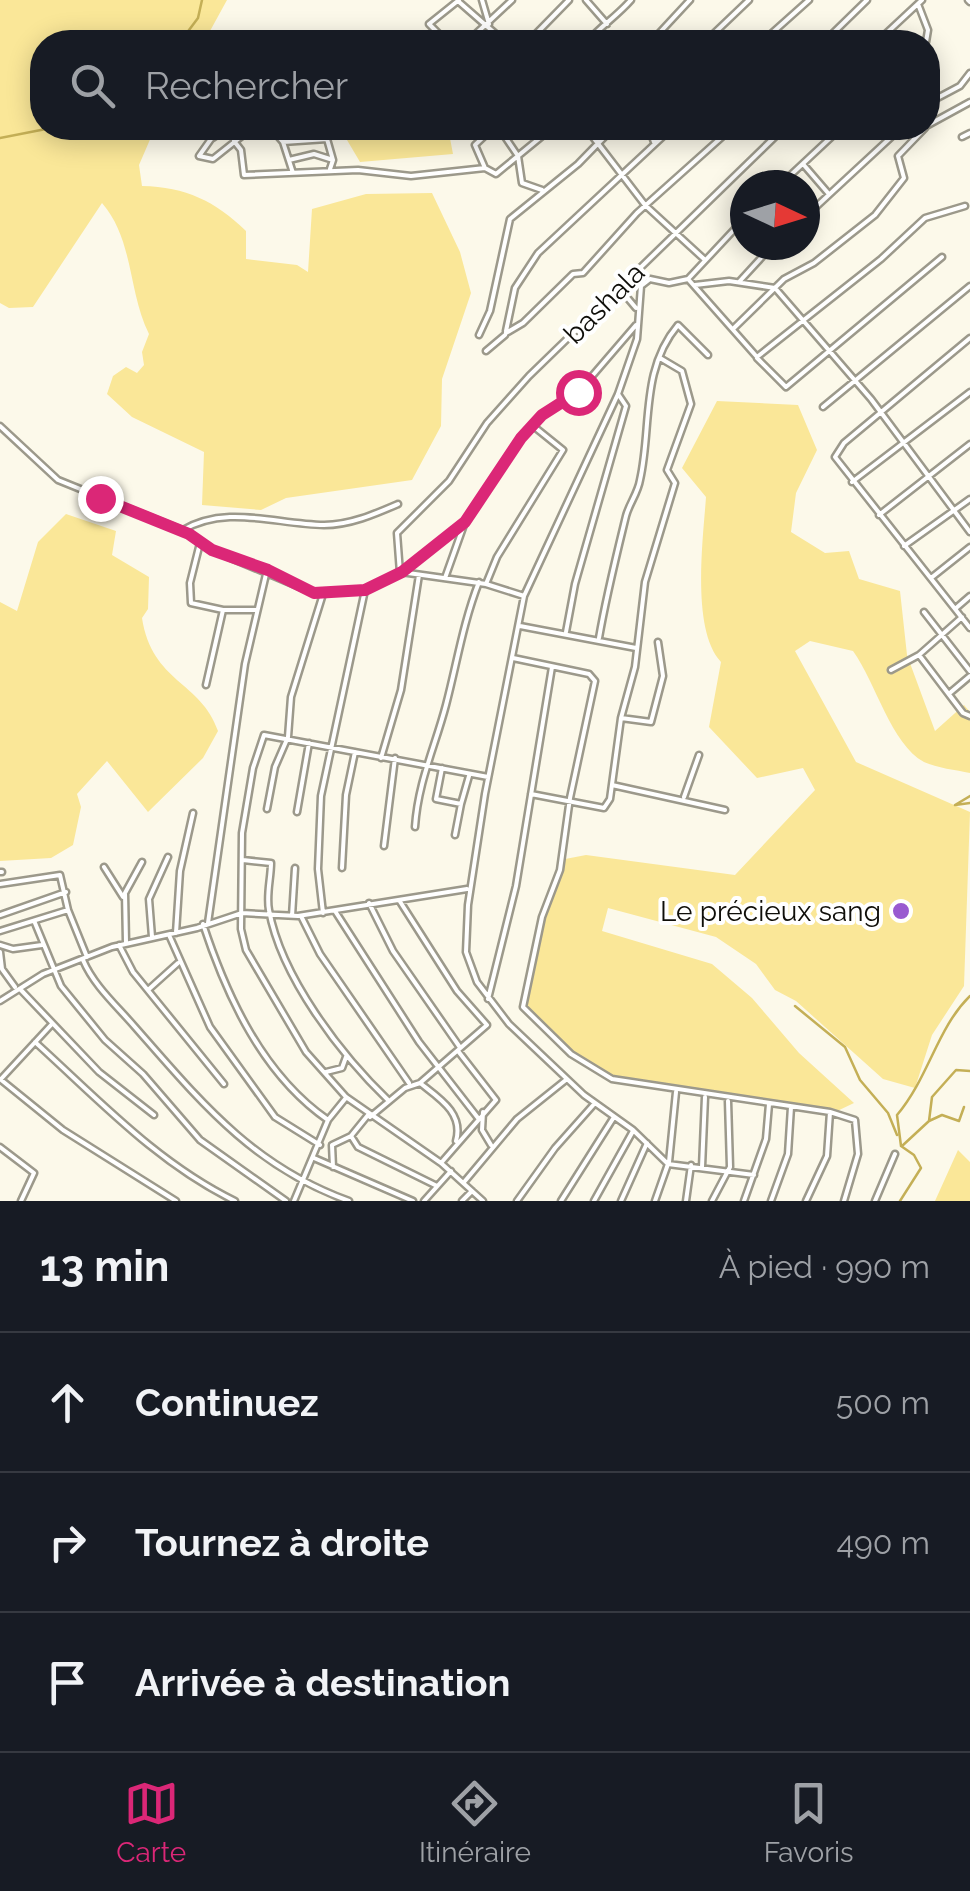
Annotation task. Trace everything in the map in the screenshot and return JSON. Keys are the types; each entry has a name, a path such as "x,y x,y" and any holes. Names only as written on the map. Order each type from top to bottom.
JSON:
{"street":[{"path":"482,0 489,24"},
{"path":"482,30 512,0"},
{"path":"586,0 607,24"},
{"path":"600,30 631,0"},
{"path":"662,30 690,0"},
{"path":"718,30 749,0"},
{"path":"775,30 808,0"},
{"path":"836,30 867,0"},
{"path":"435,30 429,24 458,1 494,30"},
{"path":"539,30 567,1"},
{"path":"890,30 920,2 928,30"},
{"path":"940,97 960,86 970,73"},
{"path":"940,118 970,102"},
{"path":"962,137 970,133"},
{"path":"210,140 199,156 212,159 234,141 242,150 244,175 326,171 410,176 485,168 496,174 536,140"},
{"path":"293,172 283,142 312,140"},
{"path":"326,171 334,167 327,140"},
{"path":"483,140 476,146 485,168"},
{"path":"505,140 518,156 520,180 542,190"},
{"path":"594,140 645,205 672,234 704,259"},
{"path":"479,335 490,310 508,222 602,140"},
{"path":"508,334 515,288 529,265 658,140"},
{"path":"486,351 573,274 585,271 645,205 718,140"},
{"name":"bashala","path":"401,573 396,533 450,481 496,410 771,140"},
{"path":"796,170 828,140"},
{"path":"820,201 888,140"},
{"path":"734,328 775,288 875,215 904,179 898,156 913,140"},
{"path":"289,160 314,154 333,160"},
{"path":"803,164 828,193"},
{"path":"757,357 925,218 964,206"},
{"path":"688,279 730,233"},
{"path":"754,1176 668,1163 634,1130 567,1079 500,1013 488,999 466,952 470,889 524,596 618,394 637,340 636,308 644,281 688,279 784,387 942,257"},
{"path":"740,282 760,260"},
{"path":"695,286 740,282 775,288 881,412 970,532"},
{"path":"824,407 970,286"},
{"path":"619,289 636,308"},
{"path":"445,578 465,522 532,425 581,389 636,324"},
{"path":"599,638 612,565 640,481 650,423 646,401 660,358 678,326 708,354"},
{"path":"970,338 836,453 839,466 970,628"},
{"path":"531,794 570,798 606,808 645,582 675,483 666,470 691,404 682,371 660,358"},
{"path":"852,482 905,446 970,392"},
{"path":"566,632 575,584 626,406 618,394"},
{"path":"486,584 497,558 564,450 532,425"},
{"path":"0,426 58,480 181,531 300,588 322,594 365,590 401,573 465,522"},
{"path":"879,515 970,445"},
{"path":"904,546 970,499"},
{"path":"181,531 205,517 326,525 350,522 398,504"},
{"path":"200,543 190,583 191,603 223,610 256,610"},
{"path":"931,578 970,547"},
{"path":"268,570 241,686 221,848 212,878 206,924 217,969 259,1046 296,1097 328,1120"},
{"path":"401,573 478,582 524,596"},
{"path":"381,758 401,690 419,575"},
{"path":"415,827 426,763 478,582"},
{"path":"323,913 318,869 322,796 365,590"},
{"path":"267,809 276,767 288,737 291,697 322,594"},
{"path":"955,609 970,596"},
{"path":"206,685 223,610"},
{"path":"924,612 970,674 950,693"},
{"path":"890,670 920,655 962,618"},
{"path":"520,626 636,648"},
{"path":"621,718 651,722 663,676 658,642"},
{"path":"920,655 963,713 970,716"},
{"path":"513,658 589,674 596,681 570,798 560,870 542,917 522,1007 571,1054 608,1078 676,1092 830,1112 859,1126 854,1173 844,1201"},
{"path":"488,999 516,886 552,667"},
{"path":"483,1201 452,1171 346,1097 306,1052 256,971 243,940 243,823 262,738 288,737 490,778"},
{"path":"298,812 309,743"},
{"path":"342,868 346,795 354,752"},
{"path":"683,799 699,754"},
{"path":"384,846 396,758"},
{"path":"442,768 436,799 461,804"},
{"path":"455,836 470,775"},
{"path":"612,785 725,810"},
{"path":"176,933 181,867 193,813"},
{"path":"152,937 149,899 168,858"},
{"path":"243,860 271,863 270,913 295,979 346,1057 389,1100"},
{"path":"142,862 128,885 124,906 122,943 129,966 224,1084"},
{"path":"104,867 124,906"},
{"path":"292,916 295,868"},
{"path":"0,884 58,874 84,958 110,1001 222,1126 303,1179 349,1201"},
{"path":"0,1001 54,969 122,943 169,935 242,913 301,916 470,889"},
{"path":"0,915 66,892"},
{"path":"399,900 457,991 487,1025"},
{"path":"369,903 393,951 496,1099 441,1163"},
{"path":"0,931 68,910"},
{"path":"335,911 438,1067 478,1118"},
{"path":"301,916 320,954 411,1085"},
{"path":"35,923 54,969 75,1005 144,1074 186,1127 256,1184 286,1201"},
{"path":"169,935 210,1027 275,1117 320,1145"},
{"path":"42,944 0,950 2,969 51,1025 154,1116"},
{"path":"148,990 180,962"},
{"path":"333,1168 332,1146 351,1136 389,1100 420,1083 500,1013"},
{"path":"51,1025 0,1079 63,1130 176,1201"},
{"path":"34,1042 144,1142 200,1183 235,1201"},
{"path":"326,1072 342,1068 346,1057"},
{"path":"464,1182 492,1146 567,1079"},
{"path":"420,1083 452,1110 460,1129 455,1146"},
{"path":"655,1201 668,1163 676,1092"},
{"path":"702,1167 704,1096"},
{"path":"294,1201 328,1120 346,1097"},
{"path":"712,1201 730,1158 728,1099"},
{"path":"518,1201 552,1152 595,1103"},
{"path":"744,1201 766,1139 769,1104"},
{"path":"771,1201 788,1154 791,1107"},
{"path":"483,1112 482,1132 492,1146"},
{"path":"806,1201 827,1156 830,1112"},
{"path":"561,1201 614,1117"},
{"path":"594,1201 634,1130"},
{"path":"351,1136 358,1146 437,1186"},
{"path":"621,1201 647,1143"},
{"path":"0,1147 34,1173 21,1201"},
{"path":"875,1201 895,1154"},
{"path":"314,1158 413,1201"},
{"path":"686,1201 691,1166"},
{"path":"424,1201 452,1171"},
{"path":"462,1201 472,1191"}],"shaded area":[{"path":"0,0 227,0 211,30 30,30 30,140 150,140 139,165 142,186 186,193 223,211 246,231 246,259 297,265 308,272 312,209 366,194 432,193 460,252 471,293 442,379 441,426 412,480 286,498 261,510 202,505 204,452 132,417 107,394 113,376 126,367 137,373 144,365 142,352 149,334 120,233 102,203 33,307 9,308 0,303"},
{"path":"347,140 450,140 453,154 360,162"},
{"path":"717,401 798,405 817,450 796,493 791,532 825,553 849,551 859,579 900,591 907,655 935,731 964,705 970,712 970,773 929,764 902,742 853,651 810,641 795,651 856,762 970,812 964,986 932,1035 915,1088 883,1079 796,1001 775,990 756,964 716,937 608,908 602,931 712,964 752,998 799,1053 854,1103 833,1113 617,1080 590,1067 523,1007 543,911 560,860 586,855 735,875 815,790 803,768 757,778 709,727 721,662 712,647 702,607 706,497 682,468"},
{"path":"66,514 116,531 112,555 149,577 148,609 142,618 147,639 166,669 200,701 218,731 203,758 148,812 107,761 77,794 81,807 73,845 51,858 0,861 0,602 17,611 38,542"},
{"path":"958,1150 970,1162 970,1201 935,1201"}],"waterway":[{"path":"189,30 198,18 202,0"},
{"path":"0,138 30,132"},
{"path":"970,796 955,805 970,803"},
{"path":"900,1201 921,1168 914,1155 901,1146 897,1115 949,1023 970,996"},
{"path":"795,1006 845,1047 860,1080 888,1113 897,1135"},
{"path":"902,1146 929,1121 932,1097 956,1070 970,1071"},
{"path":"929,1121 942,1115 959,1121 964,1107"}],"place":[{"name":"Le précieux sang","path":"901,911"}],"route":[{"path":"100,498 189,534 212,550 268,570 314,593 365,590 402,572 465,522 521,438 542,415 578,392"}]}
